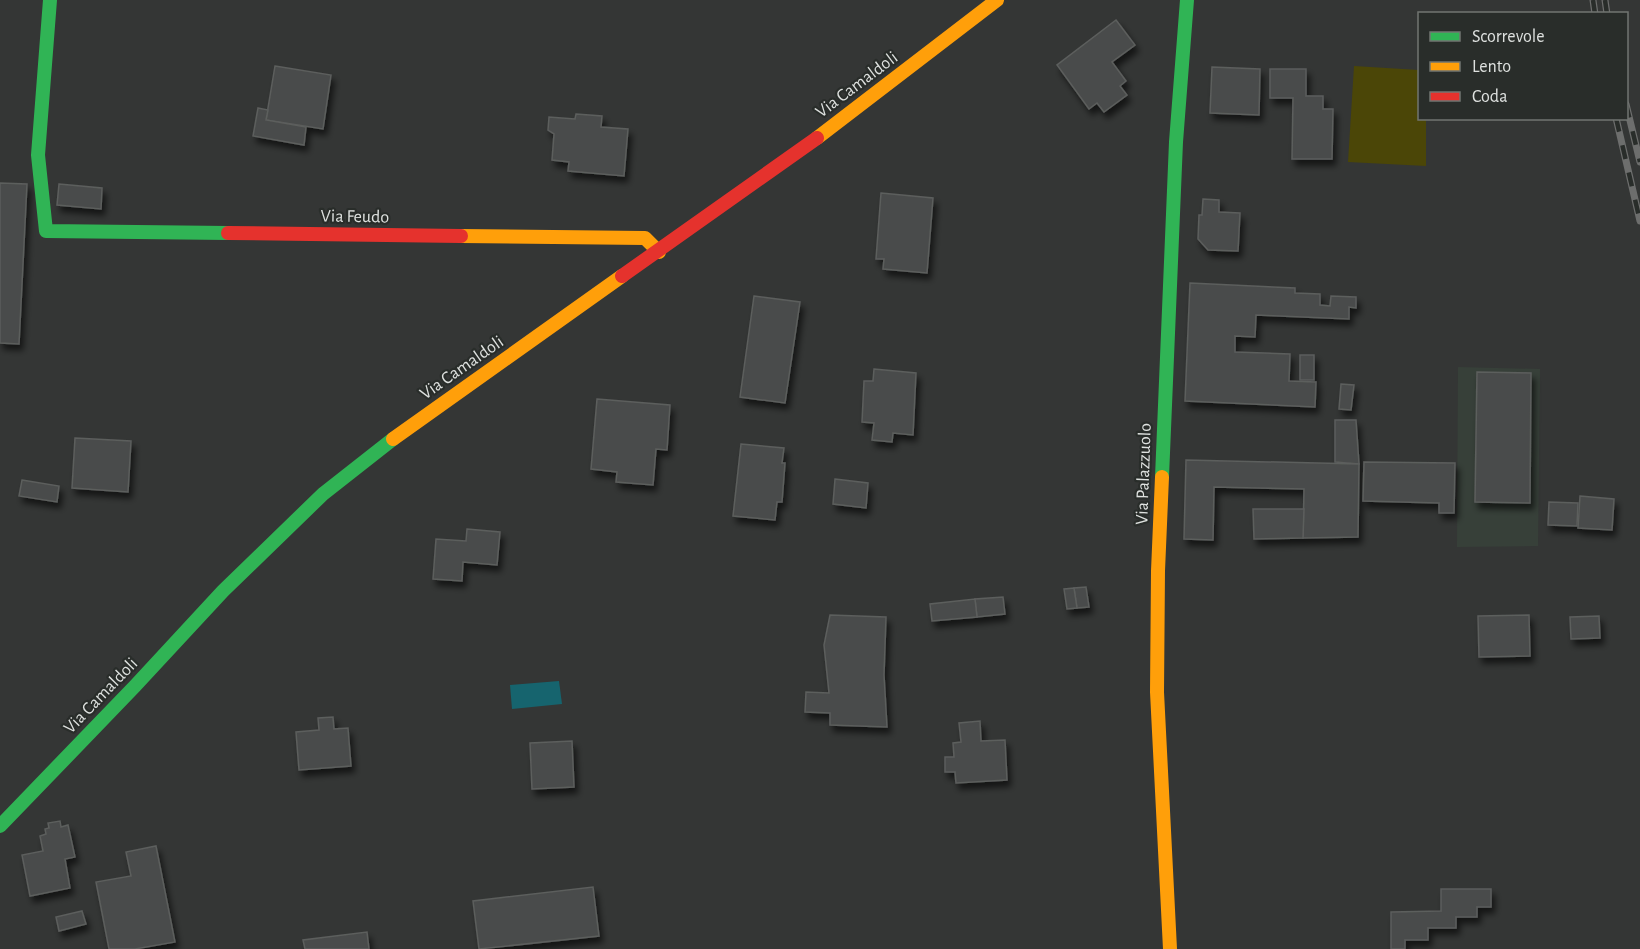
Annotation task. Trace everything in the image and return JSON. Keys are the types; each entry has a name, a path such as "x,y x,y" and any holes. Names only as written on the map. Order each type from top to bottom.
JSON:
{"street":[{"name":"Via Feudo","path":"50,0 38,155 45,231 645,238 659,252"},
{"name":"Via Camaldoli","path":"0,826 223,591 323,494 408,428 845,118 997,0"},
{"name":"Via Palazzuolo","path":"1170,949 1158,692 1158,563 1176,142 1187,0"}],"shaded area":[{"path":"1354,66 1418,70 1418,120 1426,120 1426,166 1348,162"},
{"path":"1458,367 1540,369 1538,546 1457,547"}],"water":[{"path":"559,681 562,704 512,709 510,685"}],"building":[{"path":"1116,20 1135,45 1112,62 1126,81 1120,86 1127,95 1104,112 1097,103 1089,109 1057,65"},
{"path":"275,66 331,75 323,129 266,120"},
{"path":"1212,67 1260,69 1259,115 1210,113"},
{"path":"1270,69 1306,69 1306,96 1323,96 1323,109 1333,109 1332,159 1292,159 1293,98 1270,98"},
{"path":"258,108 268,110 266,120 306,127 304,145 253,136"},
{"path":"576,114 602,116 601,127 628,129 624,176 568,171 569,162 552,160 554,134 548,130 549,117 575,119"},
{"path":"0,183 27,184 19,344 0,343"},
{"path":"59,184 102,188 101,209 57,205"},
{"path":"881,193 933,198 927,273 883,269 884,259 876,259"},
{"path":"1203,199 1219,200 1219,212 1240,213 1238,251 1208,250 1198,239 1199,215 1202,215"},
{"path":"1190,283 1295,288 1295,293 1320,294 1320,305 1330,306 1331,296 1356,297 1356,308 1349,307 1349,319 1256,315 1255,337 1235,336 1235,352 1290,354 1289,381 1316,382 1315,407 1185,401"},
{"path":"754,296 800,302 785,403 740,397"},
{"path":"1300,355 1314,355 1314,380 1300,380"},
{"path":"874,369 916,373 913,435 893,433 892,442 872,440 874,423 862,422 864,381 873,381"},
{"path":"1477,372 1531,373 1530,503 1475,502"},
{"path":"1341,384 1354,385 1351,410 1339,409"},
{"path":"597,399 670,405 667,450 656,449 653,485 616,482 617,472 591,469"},
{"path":"1335,420 1356,420 1359,464 1335,462"},
{"path":"75,438 131,441 128,492 72,488"},
{"path":"741,444 784,448 782,502 777,502 775,520 733,516"},
{"path":"1186,460 1359,464 1358,537 1303,538 1304,489 1214,487 1213,540 1184,539"},
{"path":"1364,462 1455,463 1454,513 1439,513 1439,503 1363,501"},
{"path":"835,479 868,483 866,508 833,504"},
{"path":"22,480 59,486 57,502 19,496"},
{"path":"1580,496 1614,499 1612,530 1578,528"},
{"path":"1549,502 1578,503 1577,526 1548,525"},
{"path":"1253,509 1304,509 1303,538 1254,539"},
{"path":"467,529 500,532 497,565 463,562 462,581 433,579 436,539 466,541"},
{"path":"1086,587 1089,607 1077,608 1074,588"},
{"path":"1074,588 1077,608 1067,609 1064,589"},
{"path":"1003,597 1005,614 977,617 975,599"},
{"path":"975,599 977,617 932,621 930,604"},
{"path":"830,615 886,617 884,675 887,727 830,725 830,713 805,712 806,692 829,693 824,645"},
{"path":"1529,615 1530,656 1479,657 1478,616"},
{"path":"1599,616 1600,638 1571,639 1570,617"},
{"path":"333,717 334,729 348,728 351,766 299,770 296,732 319,730 318,718"},
{"path":"980,721 981,741 1005,740 1007,780 956,783 955,772 945,772 945,757 954,757 953,743 961,742 959,723"},
{"path":"572,741 574,787 532,789 530,743"},
{"path":"60,821 61,827 68,825 75,857 65,859 70,888 30,896 22,855 43,851 40,836 46,834 45,829 49,828 48,823"},
{"path":"156,846 175,942 135,949 109,949 96,882 131,876 126,852"},
{"path":"593,887 599,936 479,949 473,901"},
{"path":"1441,889 1491,889 1491,907 1477,907 1477,917 1456,917 1456,928 1428,928 1428,940 1405,940 1405,949 1391,949 1391,912 1441,911"},
{"path":"82,911 86,924 59,931 56,917"},
{"path":"367,932 369,949 305,949 303,940"}],"railway":[{"path":"1593,0 1595,12"},
{"path":"1605,0 1607,12"},
{"path":"1628,112 1640,162"},
{"path":"1616,120 1640,221"}],"traffic: fast":[{"path":"50,0 38,155 46,231 228,233"},
{"path":"1162,477 1176,142 1187,0"},
{"path":"0,826 223,591 323,494 393,439"}],"traffic: slow":[{"path":"817,138 997,0"},
{"path":"461,236 645,238 659,252"},
{"path":"393,439 622,276"},
{"path":"1162,477 1158,571 1157,692 1170,949"}],"traffic: jam":[{"path":"622,276 817,138"},
{"path":"228,233 461,236"}]}
